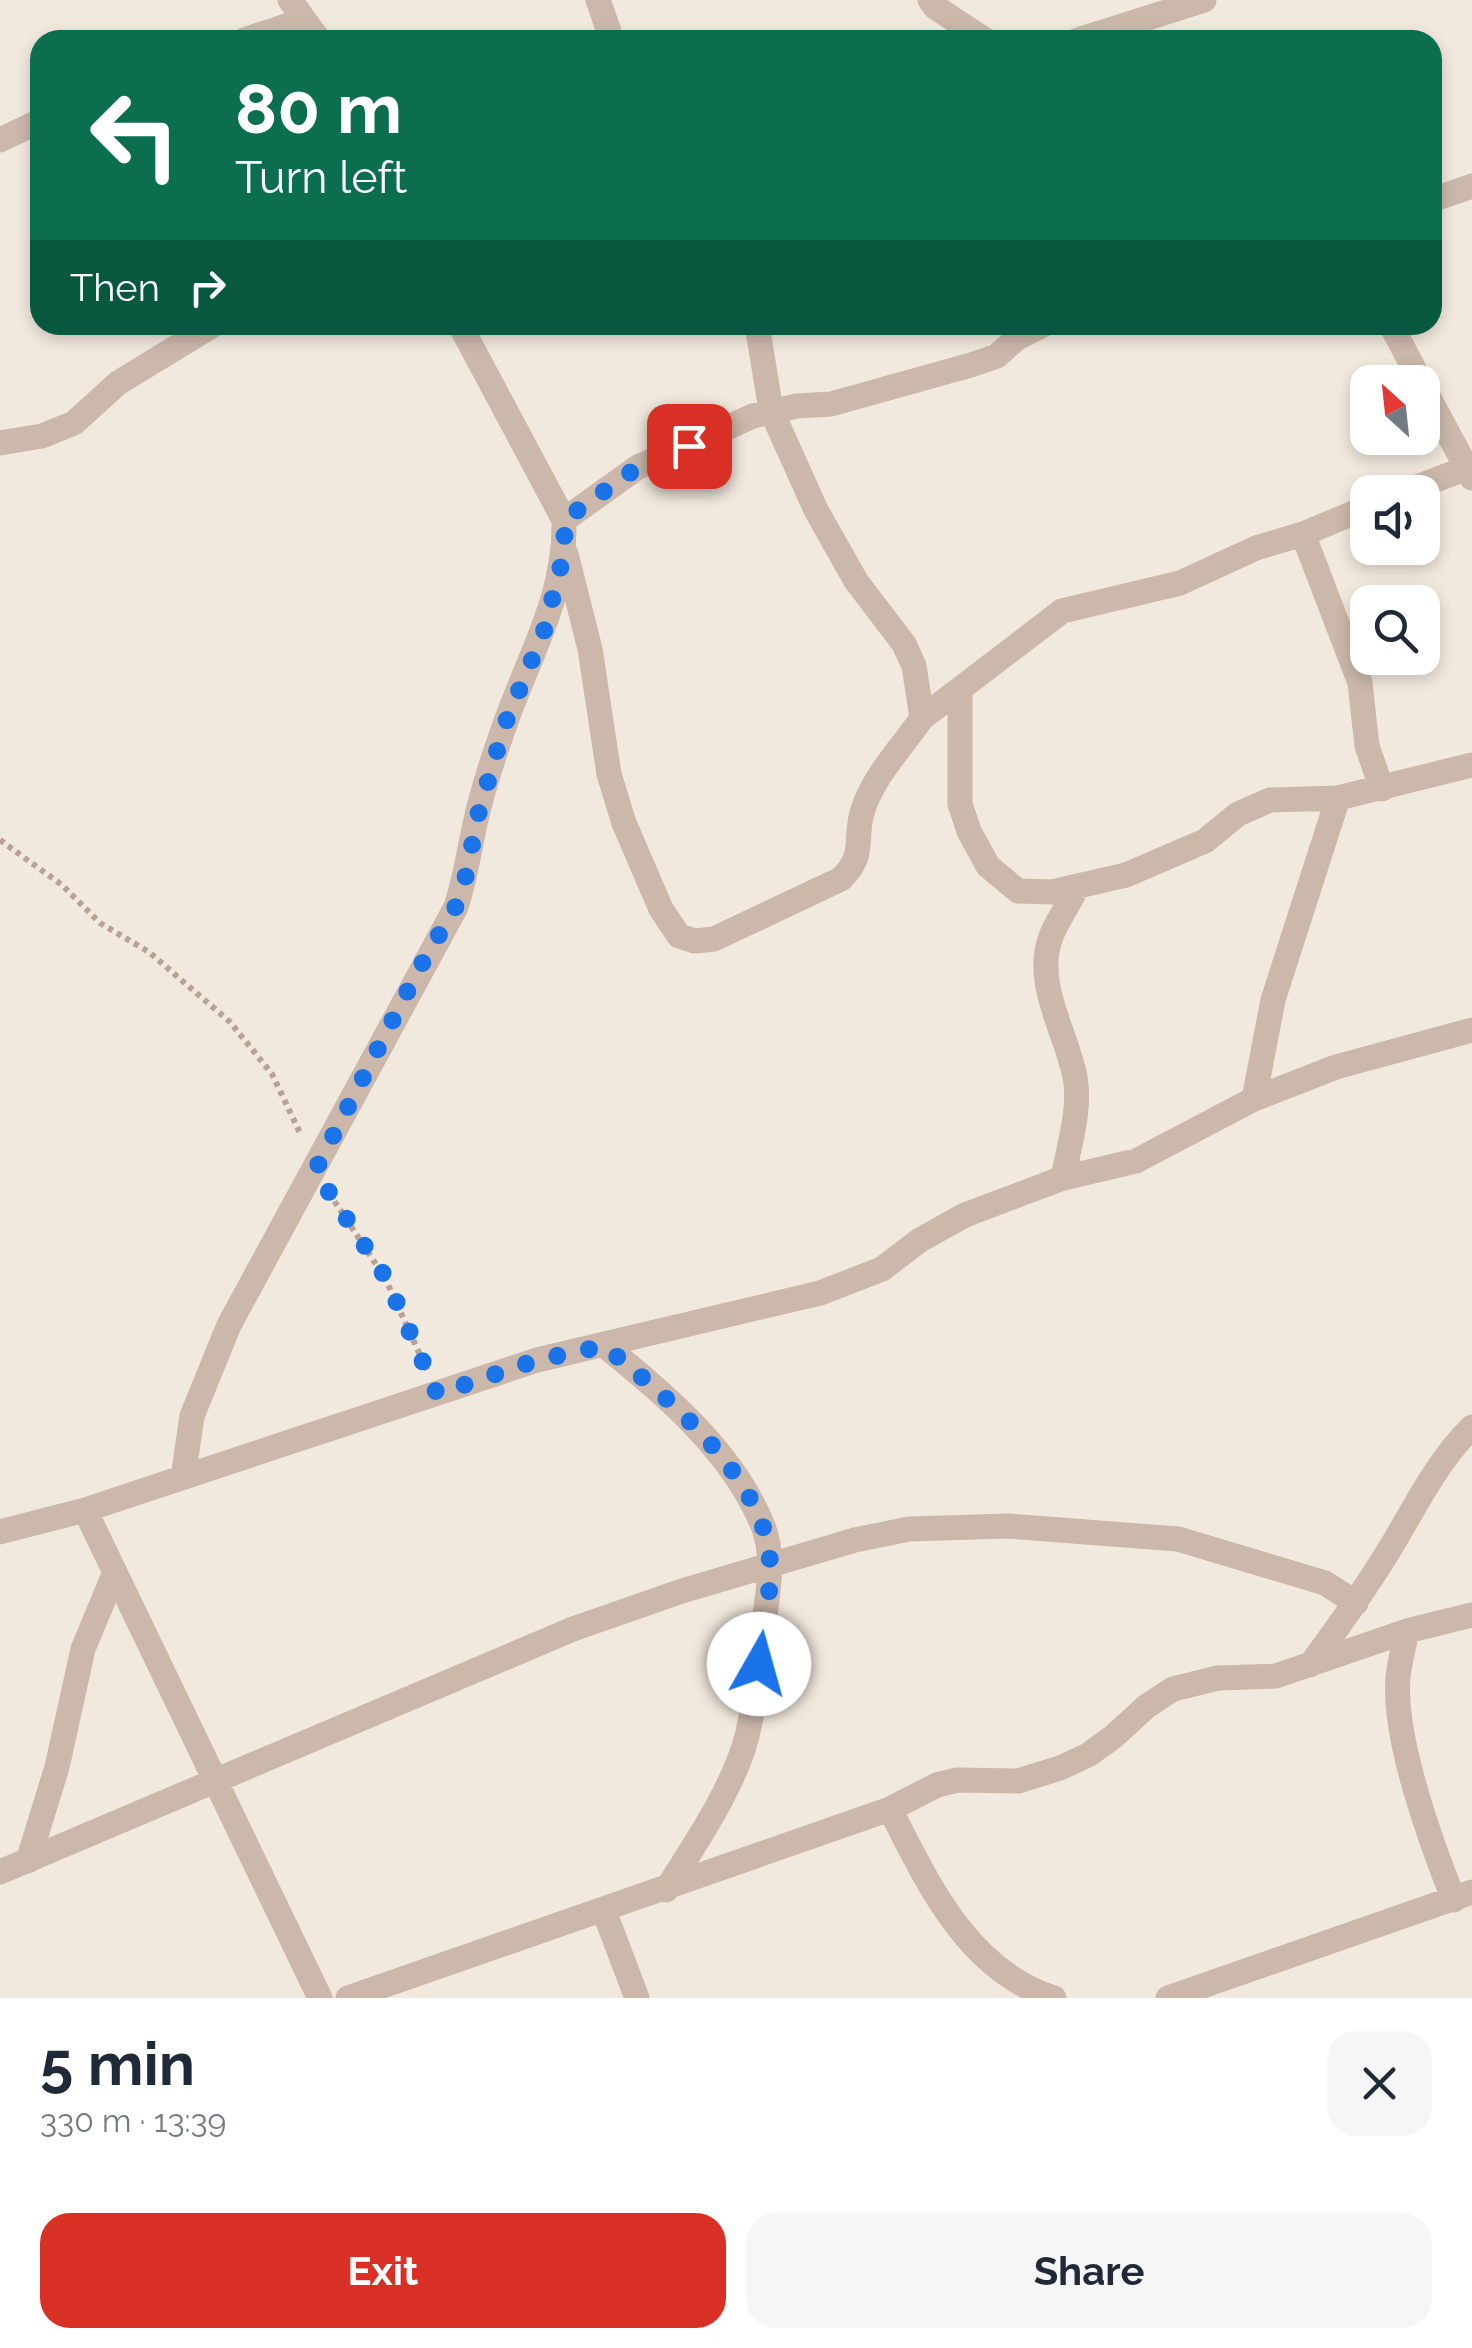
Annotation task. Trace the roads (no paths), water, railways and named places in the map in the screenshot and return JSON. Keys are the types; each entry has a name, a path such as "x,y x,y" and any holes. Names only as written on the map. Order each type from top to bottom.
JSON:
{"street":[{"path":"598,0 608,30"},
{"path":"930,0 970,30"},
{"path":"1110,30 1204,0"},
{"path":"274,30 304,20"},
{"path":"0,140 30,126"},
{"path":"1442,196 1472,186"},
{"path":"0,443 42,436 74,423 118,383 197,335"},
{"path":"465,335 564,520 565,550 590,649 614,790 661,909 679,936 695,940 714,939 841,879 854,866 861,814 880,777 922,718 1062,611 1180,583 1256,548 1350,515"},
{"path":"759,335 771,410 816,510 856,581 904,644 914,666 922,718"},
{"path":"564,520 638,467 771,410 832,404 971,365 996,356 1022,335"},
{"path":"1395,335 1412,365"},
{"path":"1440,416 1470,470 1440,480"},
{"path":"1303,534 1360,683 1366,746 1382,789"},
{"path":"183,1478 192,1416 229,1325 456,906 505,724 544,631 565,550"},
{"path":"960,691 960,804 988,866 1018,891 1052,892 1126,875 1205,841 1238,814 1270,800 1338,798 1472,765"},
{"path":"1254,1098 1273,1000 1338,798"},
{"path":"1063,1178 1074,1118 1076,1080 1045,962 1051,936 1078,886"},
{"path":"0,1532 85,1510 537,1360 820,1293 882,1268 964,1215 1063,1178 1136,1160 1254,1098 1336,1066 1472,1030"},
{"path":"604,1346 696,1424 742,1488 764,1528 770,1564 746,1739 709,1823 666,1890"},
{"path":"1310,1664 1356,1603 1465,1433 1472,1406"},
{"path":"85,1510 320,1998"},
{"path":"0,1872 573,1628 855,1540 909,1530 1008,1526 1178,1539 1325,1583 1356,1603"},
{"path":"28,1861 57,1768 83,1649 115,1572"},
{"path":"348,1998 890,1809 937,1785 957,1780 1018,1781 1060,1768 1088,1755 1173,1689 1218,1678 1276,1676 1406,1631 1472,1615"},
{"path":"1168,1998 1463,1896 1422,1810 1398,1704 1406,1631"},
{"path":"890,1809 940,1898 980,1956 1007,1976 1054,1998"},
{"path":"604,1911 637,1998"}]}
